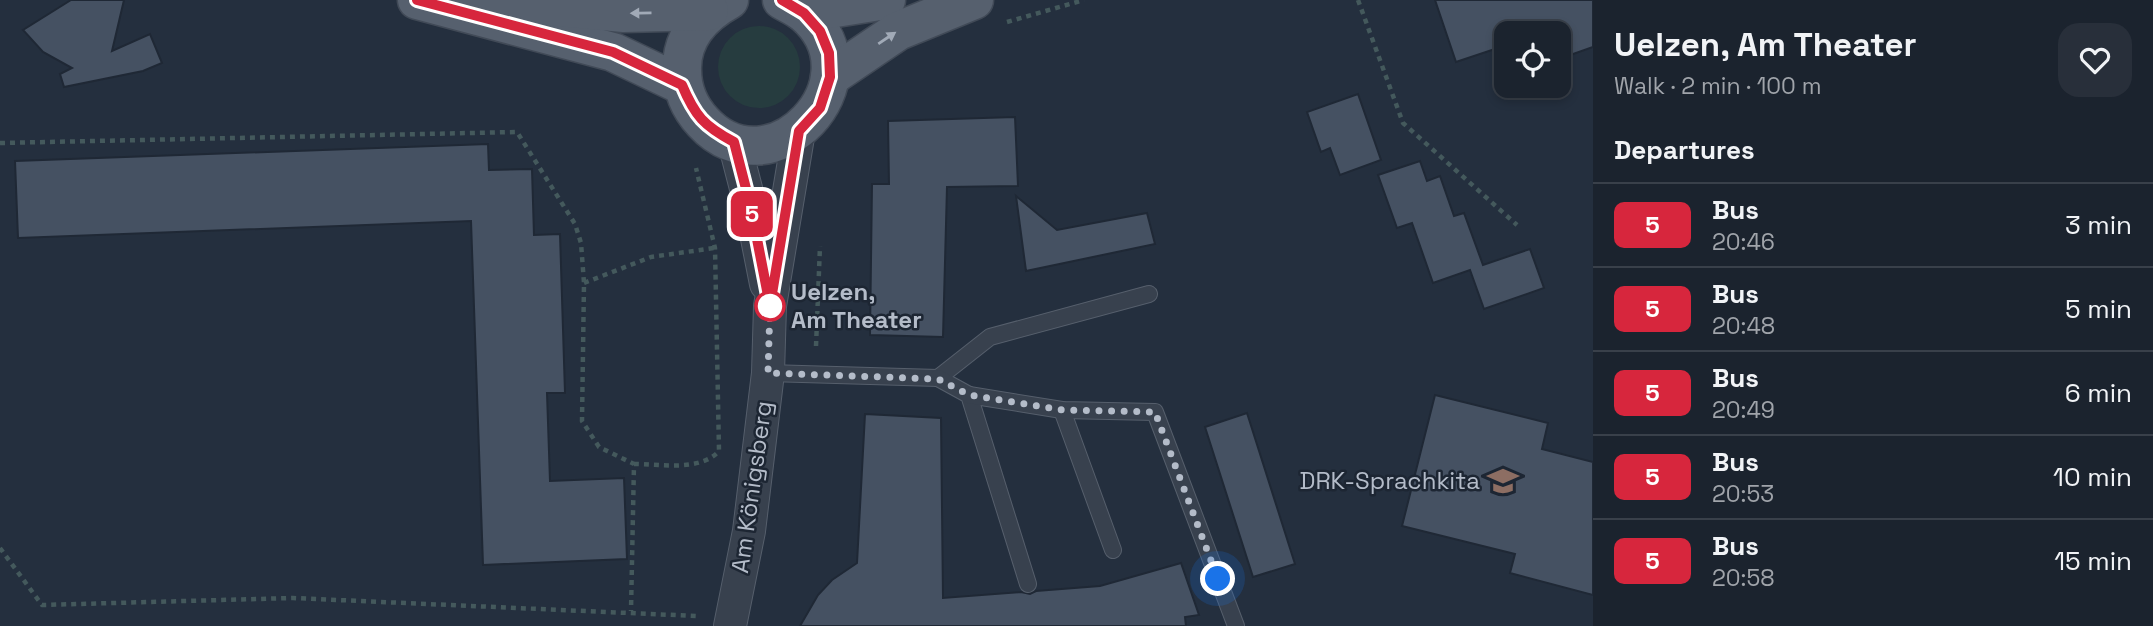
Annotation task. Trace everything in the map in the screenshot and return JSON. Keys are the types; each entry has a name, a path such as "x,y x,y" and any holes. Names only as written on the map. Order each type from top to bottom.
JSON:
{"main road":[{"path":"417,0 613,52 682,85"},
{"path":"483,0 624,13 719,6"},
{"path":"793,6 886,0"},
{"path":"830,77 898,31 974,0"},
{"path":"719,6 691,32 681,58 682,85 692,110 710,129 734,142 756,145 778,142 799,131 820,108 830,77 829,53 820,31 793,6"}],"street":[{"name":"Am Königsberg","path":"731,622 749,531 768,373 770,306 799,131"},
{"name":"Am Königsberg","path":"734,142 751,208 770,306"}],"lane":[{"path":"938,379 990,337 1149,294"},
{"path":"768,373 938,379 969,395 1062,410 1155,412 1236,626"},
{"path":"969,395 1028,584"},
{"path":"1062,410 1114,550"}],"path":[{"path":"1357,0 1403,123 1517,225"},
{"path":"0,143 517,132 575,224 581,243 584,283 582,421 599,447 634,464 690,464 711,460 719,451 715,248 707,209"},
{"path":"814,374 820,245"},
{"path":"584,283 651,257 715,248"},
{"path":"631,611 634,464"},
{"path":"0,548 42,604 293,598 631,611 731,622"}],"green space":[{"path":"751,26 767,26 782,33 793,44 800,59 797,83 788,96 767,108 751,108 736,101 725,90 718,75 718,59 725,44 736,33"}],"building":[{"path":"71,0 124,0 112,51 150,34 162,63 143,71 64,87 60,74 72,68 43,52 23,30"},
{"path":"1435,0 1593,0 1593,47 1571,55 1571,21 1494,21 1494,49 1456,62"},
{"path":"1358,94 1381,160 1340,175 1330,148 1321,152 1307,112"},
{"path":"1015,117 1018,186 947,187 943,337 870,335 872,184 889,184 888,121"},
{"path":"488,144 489,170 532,169 534,235 560,234 565,393 547,393 550,481 624,478 627,559 483,565 471,221 18,238 15,161"},
{"path":"1420,161 1427,181 1440,176 1454,216 1464,213 1483,265 1530,249 1544,288 1484,309 1470,270 1433,283 1412,223 1397,228 1378,175"},
{"path":"1016,196 1057,230 1147,213 1155,244 1026,271"},
{"name":"DRK-Sprachkita","path":"1435,395 1548,423 1542,449 1593,462 1593,595 1510,573 1515,554 1402,526"},
{"path":"1247,413 1295,564 1253,577 1205,427"},
{"path":"865,414 941,418 943,598 1021,592 1030,594 1036,591 1100,586 1181,563 1199,615 1185,617 1186,626 800,626 818,595 832,580 857,563"}],"bus line":[{"name":"5","path":"417,0 613,52 682,85 692,110 710,129 734,142 751,208 770,306 799,131 820,108 830,77 829,53 820,31 804,13 782,0"}],"place":[{"name":"Uelzen, Am Theater","path":"770,306"},
{"name":"DRK-Sprachkita","path":"1503,481"}],"route":[{"path":"770,306 768,373 938,379 969,395 1062,410 1155,412 1218,579"}]}
